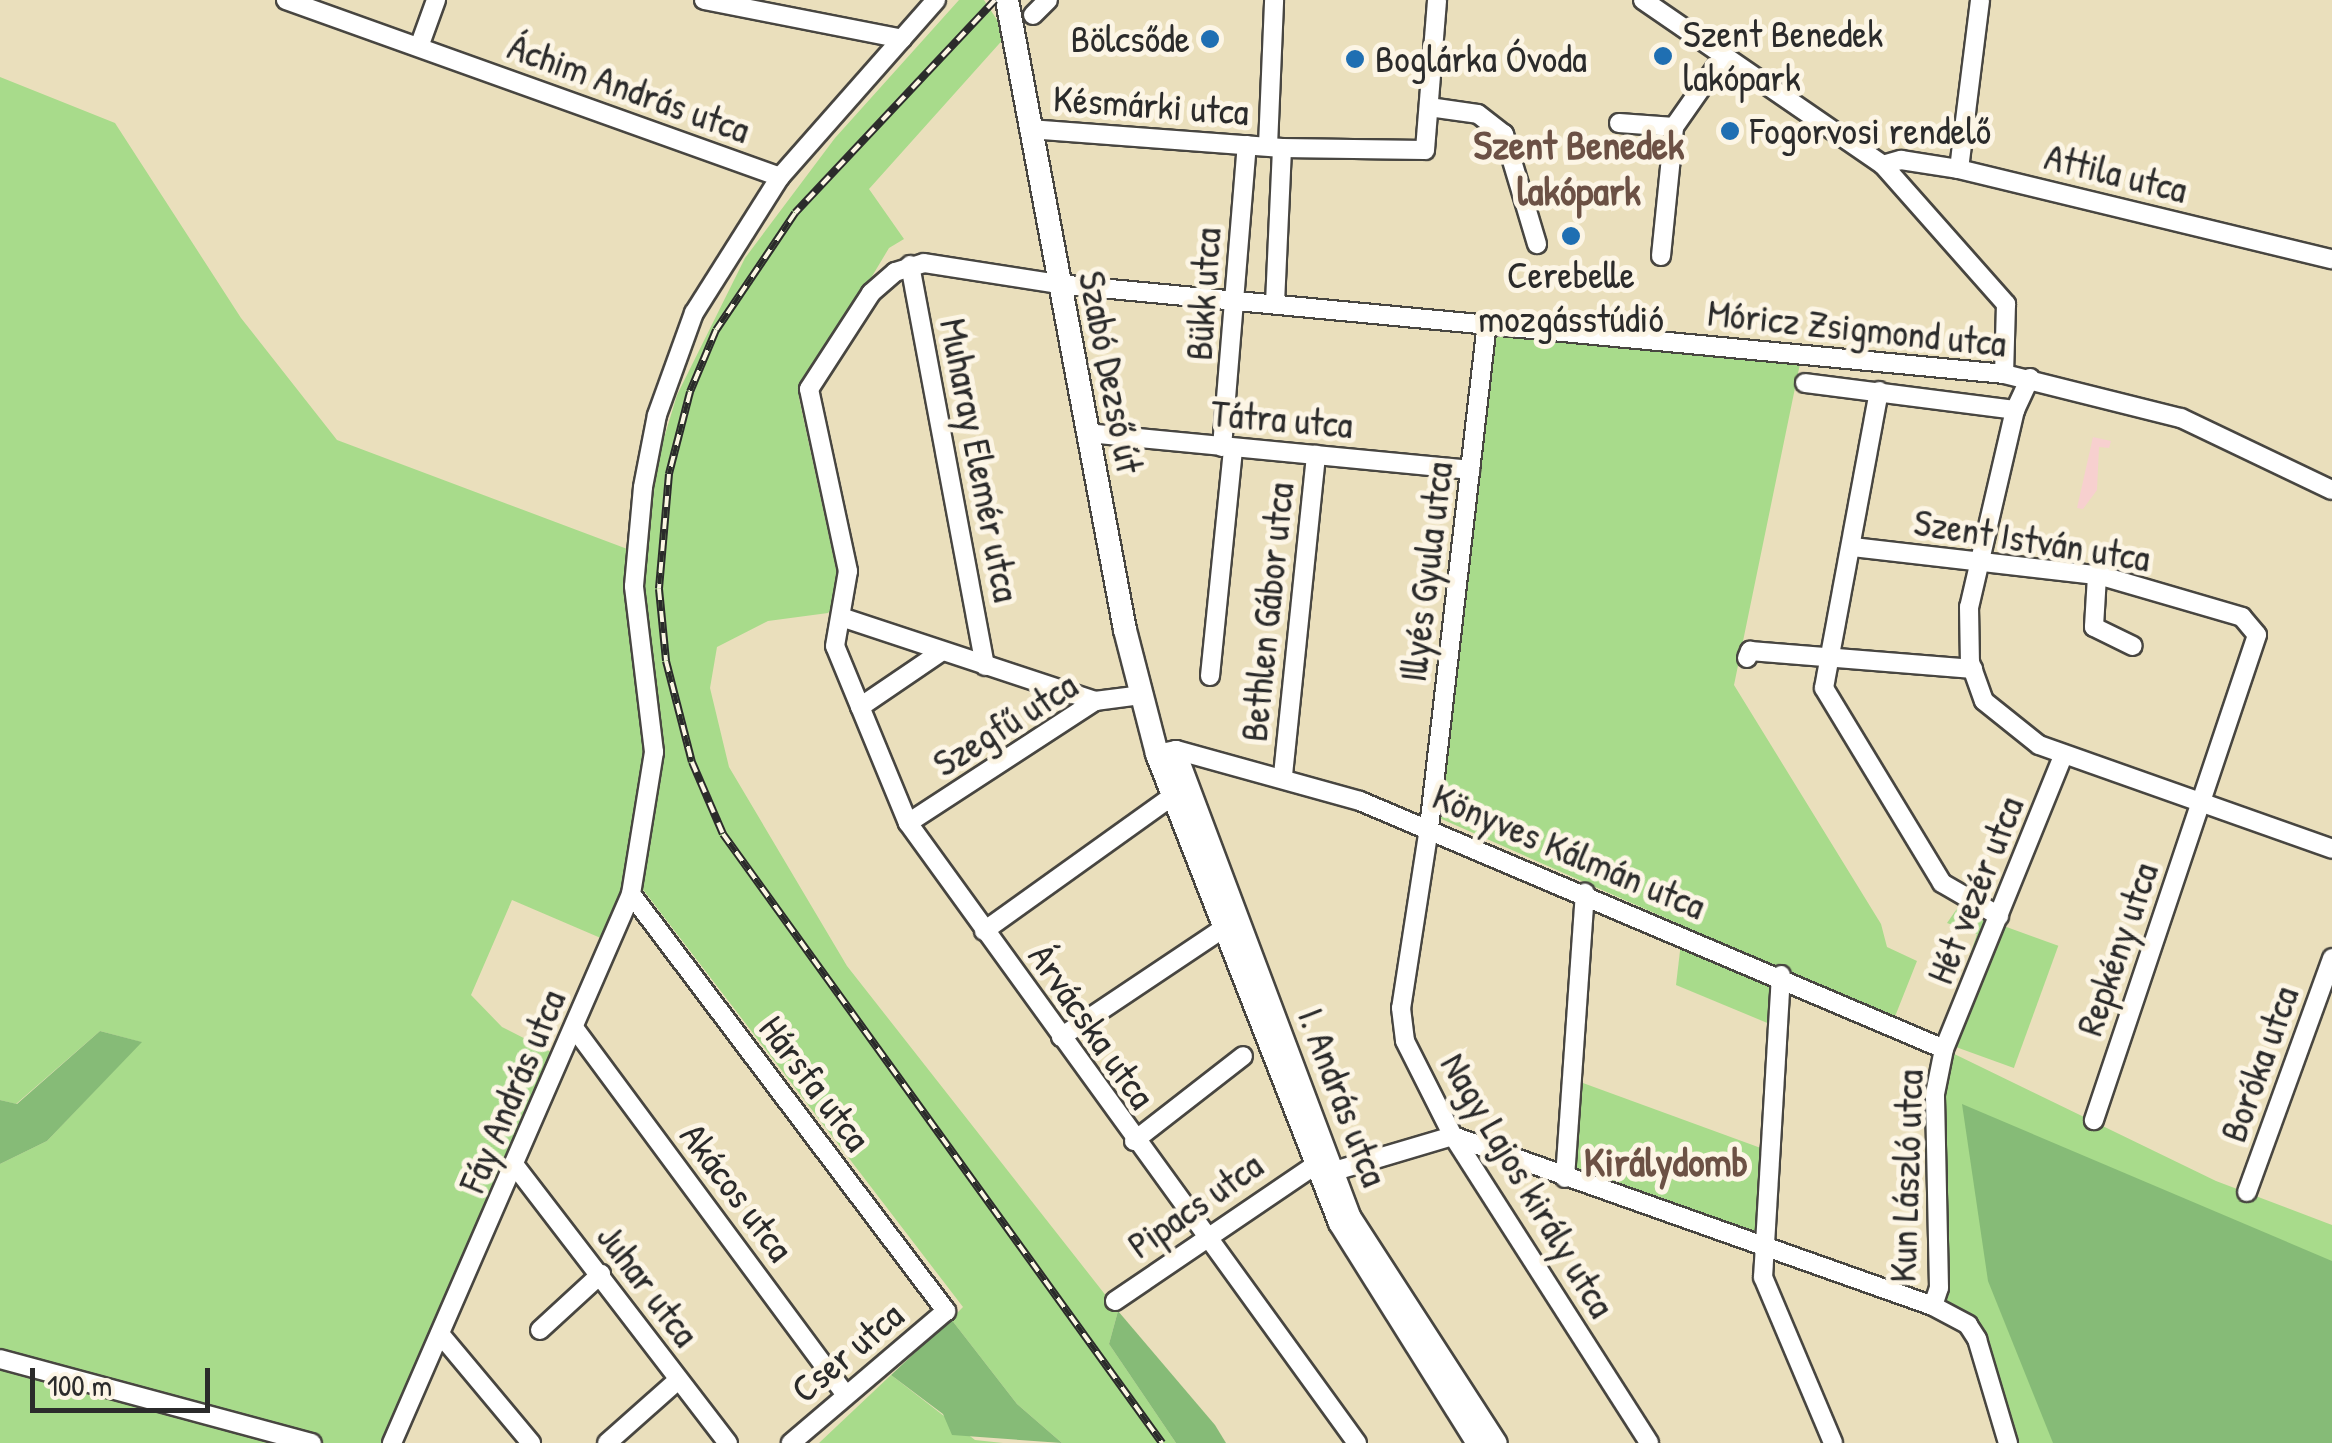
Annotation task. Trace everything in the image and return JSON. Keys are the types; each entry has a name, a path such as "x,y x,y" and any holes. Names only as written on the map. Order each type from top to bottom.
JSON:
{"main road":[{"name":"Szabó Dezső út","path":"1017,11 1029,129 1087,432 1141,695 1167,752"},
{"name":"I. András utca","path":"1167,752 1174,794 1315,1165 1362,1265 1478,1443"}],"street":[{"name":"Áchim András utca","path":"286,0 780,176"},
{"path":"419,47 436,0"},
{"path":"704,0 902,39"},
{"name":"Fáy András utca","path":"392,1443 632,894 654,752 634,586 657,414 694,313 780,176 936,0"},
{"path":"1017,11 1048,0"},
{"name":"Bükk utca","path":"1274,0 1275,303"},
{"path":"1438,0 1429,107 1478,114 1504,134 1537,244"},
{"path":"1643,0 1883,165 2006,304 2004,374"},
{"path":"1959,169 1980,0"},
{"path":"1661,256 1674,127 1724,56"},
{"name":"Késmárki utca","path":"1029,129 1275,147 1425,150 1429,107"},
{"path":"1620,123 1674,127"},
{"name":"Bükk utca","path":"1210,676 1246,145"},
{"name":"Attila utca","path":"1883,165 1901,160 1959,169 2332,259"},
{"name":"Móricz Zsigmond utca","path":"910,265 1058,284 1234,298 2030,378 2180,418 2332,490"},
{"name":"Árvácska utca","path":"910,265 871,293 809,390 848,571 835,646 908,823 1134,1141 1357,1443"},
{"name":"Muharay Elemér utca","path":"910,265 985,666"},
{"name":"Illyés Gyula utca","path":"1429,828 1487,323"},
{"path":"2030,378 2015,410 1969,606 1973,669 1984,701 2004,724 2064,754 2202,798 2332,849"},
{"path":"1805,383 2015,410"},
{"path":"1879,391 1824,688 1942,883 1999,916"},
{"name":"Tátra utca","path":"1087,432 1470,470"},
{"name":"Bethlen Gábor utca","path":"1283,775 1316,455"},
{"name":"Szent István utca","path":"1852,547 2097,576 2242,617 2257,635 2202,798"},
{"path":"2097,576 2090,616 2094,628 2134,646"},
{"path":"841,617 1095,701"},
{"path":"1747,658 1750,651 1973,669"},
{"path":"860,706 941,652"},
{"name":"Szegfű utca","path":"908,823 1095,701 1141,695"},
{"name":"Könyves Kálmán utca","path":"1167,752 1283,775 1429,828 1780,975 1944,1049"},
{"name":"I. András utca","path":"1167,752 1338,1170 1351,1216 1498,1443"},
{"name":"Hét vezér utca","path":"1944,1049 2064,754"},
{"path":"984,931 1174,794"},
{"name":"Repkény utca","path":"2094,1120 2202,798"},
{"name":"Nagy Lajos király utca","path":"1429,828 1401,1008 1404,1041 1453,1136 1649,1443"},
{"path":"1564,1178 1585,893"},
{"name":"Hársfa utca","path":"632,894 946,1311"},
{"path":"1061,1037 1224,928"},
{"name":"Boróka utca","path":"2247,1192 2332,958"},
{"path":"1780,975 1762,1250 1764,1277 1833,1443"},
{"name":"Akácos utca","path":"575,1029 846,1394"},
{"name":"Kun László utca","path":"1944,1049 1934,1094 1939,1288 1932,1306 1956,1318 1977,1340 2008,1443"},
{"path":"1134,1141 1243,1056"},
{"path":"1338,1170 1453,1136 1762,1250 1932,1306"},
{"name":"Pipacs utca","path":"1115,1302 1315,1165"},
{"name":"Juhar utca","path":"516,1166 728,1443"},
{"path":"540,1330 600,1274"},
{"name":"Cser utca","path":"791,1443 946,1311"},
{"path":"440,1334 531,1443"},
{"path":"0,1359 312,1443"},
{"path":"607,1443 678,1380"}],"shaded area":[{"path":"2093,437 2111,441 2109,448 2099,447 2097,490 2083,509 2077,508"}],"green space":[{"path":"959,0 984,0 1007,35 869,189 904,239 889,248 799,398 842,596 828,613 768,621 717,647 710,688 729,767 847,966 1118,1311 1109,1344 1176,1443 1062,1443 1017,1404 951,1319 963,1307 641,887 603,939 512,900 471,995 502,1027 551,1052 383,1443 0,1443 0,1164 47,1141 141,1042 100,1031 16,1104 0,1100 0,77 115,123 241,318 337,440 630,550 677,395 745,258 835,138"},
{"path":"1493,332 1802,354 1734,685 1881,924 1887,947 1917,961 1894,1019 1437,817"},
{"path":"1963,900 1999,916 1979,969 1967,964 1977,934 1947,923"},
{"path":"2001,925 2058,946 2014,1068 1957,1047"},
{"path":"1682,934 1781,975 1777,1027 1676,985"},
{"path":"100,1031 142,1042 47,1141 0,1164 0,1100 17,1104"},
{"path":"1944,1049 2216,1181 2332,1225 2332,1443 2008,1443 1977,1339 1933,1306"},
{"path":"1572,1079 1769,1151 1762,1250 1565,1178"},
{"path":"1962,1104 2332,1261 2332,1443 2053,1443 1988,1281"},
{"path":"1118,1311 1226,1443 1176,1443 1109,1344"},
{"path":"951,1319 1017,1404 1062,1443 952,1435 943,1414 891,1375"},
{"path":"891,1375 975,1440 1003,1443 819,1443"}],"railway":[{"path":"995,0 795,213 716,330 690,392 669,474 659,589 666,661 692,762 723,834 1162,1443"}],"place":[{"name":"Bölcsőde","path":"1210,39"},
{"name":"Szent Benedek lakópark","path":"1663,56"},
{"name":"Boglárka Óvoda","path":"1355,59"},
{"name":"Fogorvosi rendelő","path":"1730,131"},
{"name":"Cerebelle mozgásstúdió","path":"1571,236"}],"district":[{"name":"Szent Benedek lakópark","path":"1579,167"},
{"name":"Királydomb","path":"1666,1161"}]}
